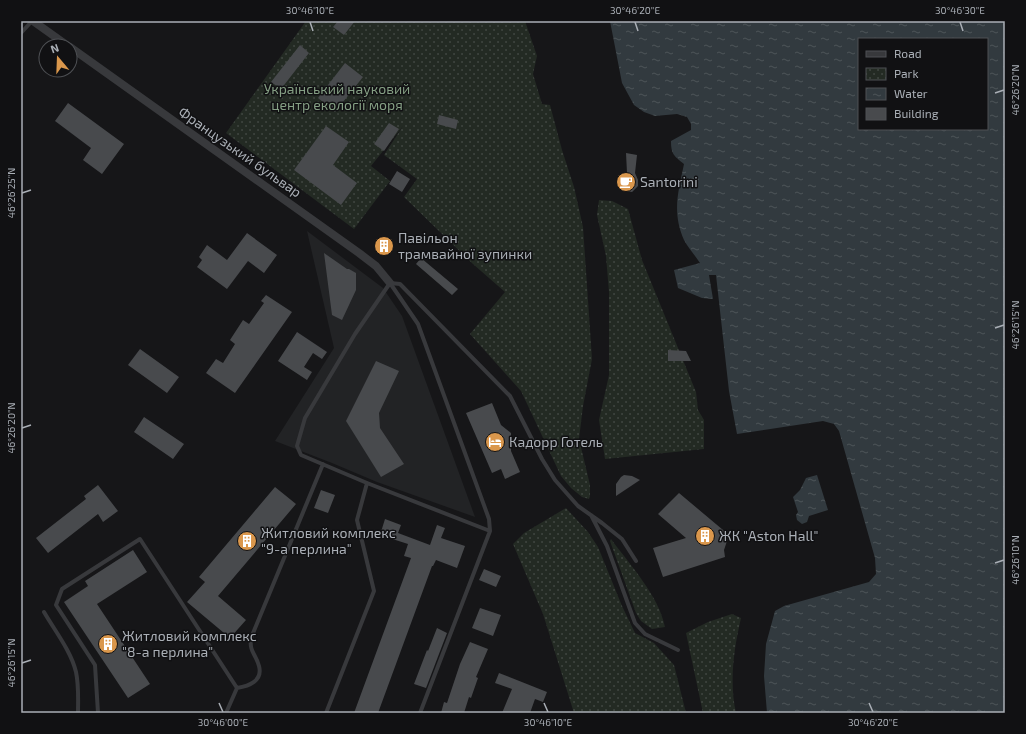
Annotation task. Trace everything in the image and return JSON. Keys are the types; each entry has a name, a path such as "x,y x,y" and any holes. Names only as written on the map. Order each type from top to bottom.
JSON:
{"street":[{"name":"Французький бульвар","path":"33,21 57,38"},
{"name":"Французький бульвар","path":"78,53 359,253 376,266 390,283"}],"lane":[{"path":"21,33 33,21"},
{"path":"390,283 355,334 305,418 297,446 301,455 367,483 490,531"},
{"path":"390,283 400,284 510,396 542,459 555,480 578,506 602,522 622,539 636,561"},
{"path":"390,283 418,324 489,519 490,531 420,713"},
{"path":"226,713 237,688 253,683 258,678 260,672 259,665 251,651 251,638 323,464"},
{"path":"326,713 374,591 357,520 367,483"},
{"path":"591,515 607,546 635,623 645,634 678,650"},
{"path":"98,713 95,665 56,606 62,589 140,539 237,688"},
{"path":"44,612 74,664 78,685 78,713"}],"shaded area":[{"path":"307,231 383,288 402,316 475,517 377,482 275,441 334,348"}],"green space":[{"name":"Український науковий центр екології моря","path":"306,21 525,21 537,56 533,74 542,104 550,105 574,187 583,227 592,359 583,406 579,439 590,485 589,499 582,497 571,488 561,476 521,391 470,334 505,292 473,264 404,197 417,179 384,155 403,126 371,166 390,181 354,229 226,133"},
{"path":"599,200 612,201 628,209 642,260 696,392 698,410 704,420 704,449 605,459 599,420 609,375 609,292 606,256 597,215"},
{"path":"566,508 588,532 598,547 622,606 635,633 654,643 674,665 686,713 574,713 543,614 513,544 524,533"},
{"path":"611,539 650,592 662,615 665,627 652,629 641,621 636,613 610,541"},
{"path":"732,614 741,618 733,665 733,689 736,713 703,713 686,633 708,622"}],"water":[{"path":"610,21 1005,21 1005,713 767,713 764,676 766,644 775,611 784,606 869,582 876,574 875,558 839,431 834,424 823,421 737,434 729,391 716,275 709,275 713,299 702,298 678,288 674,270 700,263 684,240 680,230 677,202 684,164 674,154 671,145 671,141 691,130 691,124 687,117 677,114 655,116 644,112 634,105 622,83"},
{"path":"817,475 828,510 809,516 807,522 802,524 797,520 796,515 798,512 793,497 800,490 806,478"}],"building":[{"path":"338,21 355,21 344,35 333,27"},
{"path":"300,45 309,53 281,89 271,82"},
{"path":"345,63 363,77 335,112 318,98"},
{"path":"68,103 124,144 102,174 83,160 91,148 55,121"},
{"path":"439,115 458,120 456,129 437,124"},
{"path":"389,123 399,129 384,151 374,144"},
{"path":"326,126 349,142 333,165 357,183 341,205 294,170"},
{"path":"626,153 637,155 635,173 638,180 638,186 632,192 626,191 621,186 623,175 627,173"},
{"path":"397,171 410,179 402,192 389,184"},
{"path":"247,233 277,255 264,273 248,261 227,289 197,267 202,260 199,257 207,245 227,260"},
{"path":"324,253 347,269 356,273 356,290 342,320 332,315"},
{"path":"421,258 458,289 452,295 416,264"},
{"path":"266,295 292,312 235,393 206,373 216,359 223,363 235,344 230,340 243,320 249,324 264,303 261,301"},
{"path":"297,332 327,352 322,359 313,353 304,367 312,372 307,380 278,361"},
{"path":"140,349 179,377 167,393 128,365"},
{"path":"668,350 686,351 691,361 668,361"},
{"path":"376,361 399,371 379,413 380,428 404,464 381,477 346,421"},
{"name":"Кадорр Готель","path":"492,403 501,425 511,433 511,451 520,472 505,479 501,469 492,473 466,413"},
{"path":"144,417 184,444 173,459 134,432"},
{"path":"624,475 632,476 640,480 616,496 616,484"},
{"path":"98,485 118,511 103,522 98,514 48,553 36,538 86,499 84,496"},
{"name":"Житловий комплекс \"9-а перлина\"","path":"275,487 296,504 218,596 246,620 230,638 187,602 205,582 199,577"},
{"path":"321,490 335,495 328,513 314,508"},
{"name":"ЖК \"Aston Hall\"","path":"679,493 729,535 724,550 725,557 663,577 653,548 686,538 658,514"},
{"path":"385,519 401,525 398,533 430,545 437,525 445,528 441,538 465,546 457,568 436,560 432,566 378,713 354,713 411,558 404,556 408,544 380,535"},
{"name":"Житловий комплекс \"8-а перлина\"","path":"133,550 147,572 97,604 150,684 128,698 64,602 88,586 85,581"},
{"path":"484,569 501,576 496,587 479,580"},
{"path":"480,608 501,615 493,636 472,628"},
{"path":"437,628 447,633 426,688 414,684"},
{"path":"470,642 488,649 476,677 478,678 471,698 469,697 464,713 441,713 444,702 447,703 460,664"},
{"path":"499,673 547,692 543,702 535,699 530,713 502,713 512,689 495,683"}],"place":[{"name":"Santorini","path":"626,182"},
{"name":"Павільон трамвайної зупинки","path":"384,246"},
{"name":"Кадорр Готель","path":"495,442"},
{"name":"ЖК \"Aston Hall\"","path":"705,536"},
{"name":"Житловий комплекс \"9-а перлина\"","path":"247,541"},
{"name":"Житловий комплекс \"8-а перлина\"","path":"108,644"}]}
